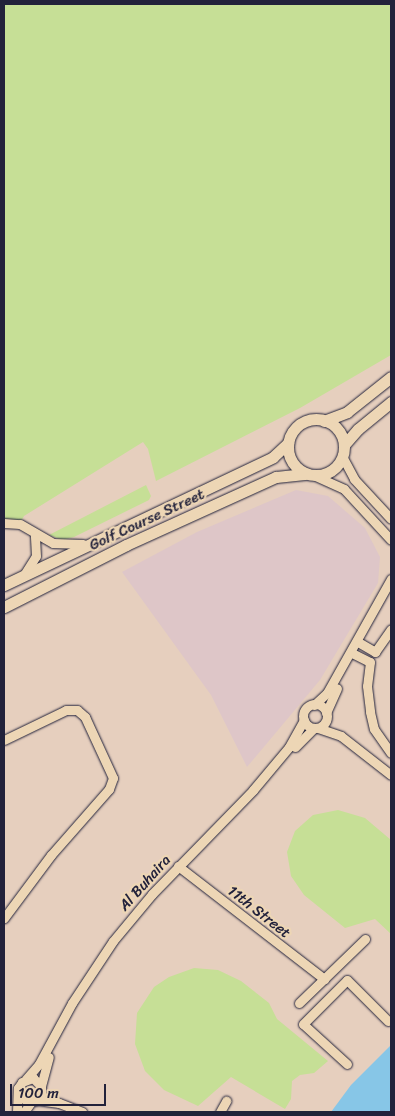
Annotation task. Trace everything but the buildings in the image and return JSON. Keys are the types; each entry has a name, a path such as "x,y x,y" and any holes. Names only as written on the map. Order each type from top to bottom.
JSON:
{"main road":[{"path":"391,377 347,412 324,421 301,424 288,443 292,462 310,475 331,471 358,429 391,402"},
{"path":"324,421 338,430 343,450"},
{"name":"Golf Course Street","path":"4,585 91,542 273,458 288,443"},
{"name":"Golf Course Street","path":"4,607 126,545 268,481 290,474 310,475"}],"street":[{"path":"343,450 354,479 391,519 382,527"},
{"path":"310,475 344,489 382,527 391,540"},
{"path":"4,523 20,524 35,534 66,546 91,542"},
{"path":"24,575 36,556 35,534"},
{"path":"316,728 326,714 391,579"},
{"path":"360,643 391,593"},
{"path":"391,629 370,662 367,686 374,729 391,753"},
{"path":"360,643 375,652"},
{"path":"354,654 370,662"},
{"path":"354,654 328,693 305,710 304,720 316,728 340,736 391,775"},
{"path":"314,705 322,707 340,736"},
{"path":"4,740 66,710 77,710 85,717 113,778 110,789 51,855 4,918"},
{"name":"Al Buhaira","path":"26,1079 39,1064 113,947 142,910 253,790 289,747 304,720"},
{"name":"Al Buhaira","path":"180,868 238,814 316,728"},
{"name":"11th Street","path":"180,868 324,979"},
{"path":"299,1003 365,939"},
{"path":"347,1064 303,1024 347,980 388,1021"},
{"path":"315,988 328,1000"},
{"name":"Al Buhaira","path":"41,1086 45,1064 65,1021"},
{"path":"17,1112 20,1096 19,1086 26,1079 35,1079 59,1103"},
{"path":"24,1112 34,1101 41,1086"},
{"path":"20,1096 34,1101 59,1103 82,1112"},
{"path":"220,1112 226,1101"}],"shaded area":[{"path":"296,490 328,496 365,528 380,557 378,583 320,680 247,767 211,695 122,572 197,532"}],"green space":[{"path":"4,4 391,4 391,355 300,408 156,481 148,449 143,442 24,516 18,527 4,527"},
{"path":"146,485 151,496 149,500 74,537 62,540 49,535"},
{"path":"338,810 365,818 391,840 391,934 375,919 345,928 304,895 291,876 287,852 295,831 313,815"},
{"path":"194,968 218,970 241,981 269,1003 277,1019 328,1061 314,1073 300,1075 292,1081 291,1099 285,1109 231,1077 198,1106 164,1090 145,1071 135,1044 137,1013 154,987 169,977"}],"water":[{"path":"391,1045 391,1112 331,1112 351,1085"}]}
